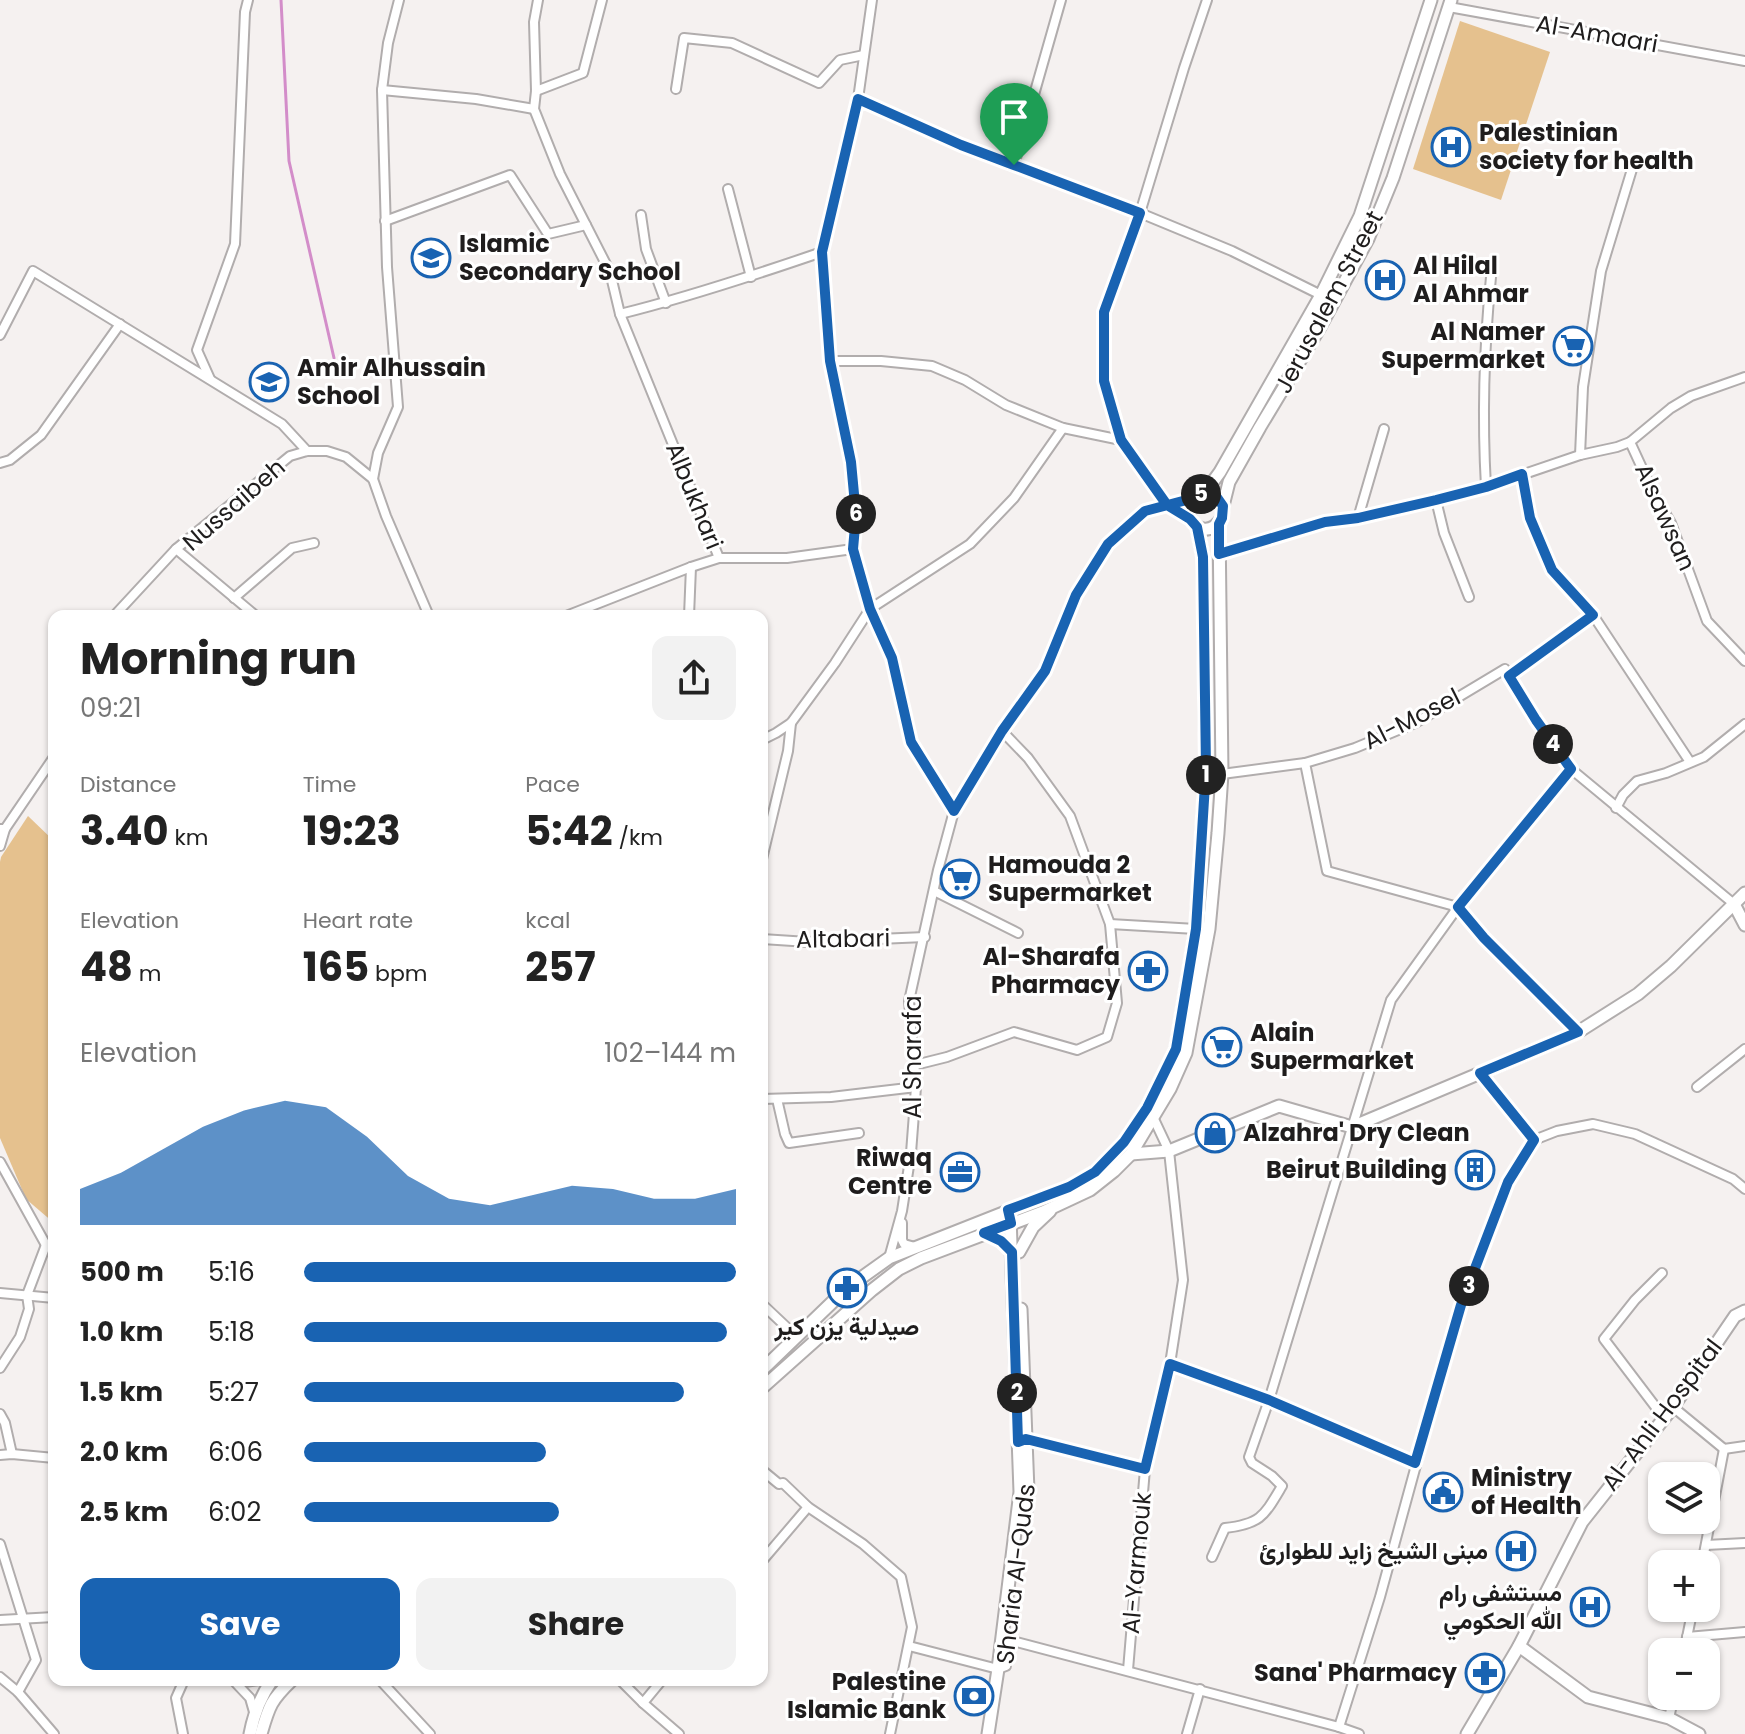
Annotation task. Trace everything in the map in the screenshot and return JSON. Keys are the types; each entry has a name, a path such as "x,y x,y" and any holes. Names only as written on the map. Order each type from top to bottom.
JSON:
{"main road":[{"name":"Jerusalem Street","path":"1199,496 1220,472 1321,295 1360,216 1431,0"},
{"name":"Jerusalem Street","path":"1223,506 1229,482 1368,239 1393,178 1450,3"},
{"path":"768,1364 847,1288 889,1258 1010,1217 1056,1206 1090,1190 1131,1154 1170,1089 1186,1053 1209,929 1222,774 1219,524 1223,506 1216,496 1199,496 1188,508 1203,557 1206,768 1196,929 1176,1049 1147,1108 1124,1142 1095,1172 1010,1217 984,1233 921,1258 885,1279 768,1383"},
{"path":"1194,523 1208,529 1219,524"},
{"path":"1131,1154 1169,1151 1279,1106 1352,1127 1578,1032 1638,994 1745,893"},
{"path":"1734,904 1745,925"},
{"path":"1196,929 1209,929"},
{"path":"1016,1252 1033,1227 1056,1206"},
{"path":"988,1734 1002,1667 1020,1492 1022,1440 1016,1252 1010,1217"},
{"path":"984,1233 1016,1252"},
{"name":"Al-Ahli Hospital","path":"1467,1734 1519,1646 1582,1522 1673,1407 1735,1316 1745,1311"},
{"path":"1519,1646 1588,1697 1669,1718 1699,1734"},
{"name":"Sharia Al-Quds","path":"995,1734 1002,1667"},
{"path":"250,1734 254,1713 268,1686"},
{"path":"261,1734 268,1708 286,1686"}],"street":[{"path":"210,379 197,350 235,244 248,0"},
{"path":"399,0 388,43 382,90 387,267 398,407 378,453 373,479 426,610"},
{"path":"382,90 476,99 534,109 534,22 538,0"},
{"path":"536,91 583,73 602,0"},
{"path":"872,0 858,99 822,252 830,361 851,462 856,515 853,549 870,609 892,658 911,742 954,811 1002,731 1045,671 1076,595 1108,544 1145,511 1199,496"},
{"path":"1014,165 1061,0"},
{"path":"1194,523 1167,505 1121,440 1104,381 1104,312 1140,213 1207,0"},
{"name":"Al-Amaari","path":"1450,3 1745,61"},
{"path":"676,89 684,38 732,43 819,83 840,60 864,55"},
{"path":"858,99 961,145 1232,251 1321,295"},
{"name":"Albukhari","path":"534,109 560,174 610,272 620,314 719,558 787,558 853,549"},
{"path":"1580,455 1583,387 1601,271 1633,166"},
{"path":"385,221 510,175 548,234 586,225"},
{"path":"728,189 751,277"},
{"path":"641,215 646,249 666,303"},
{"path":"620,314 751,277 822,252"},
{"path":"0,335 33,271 282,424 307,451"},
{"path":"1486,487 1486,326 1491,277"},
{"path":"0,463 10,460 41,435 120,324"},
{"path":"830,361 881,361 932,366 965,380 1006,405 1063,428 1121,440"},
{"name":"Alsawsan","path":"1745,377 1691,396 1671,408 1630,442 1671,523 1707,621 1745,661"},
{"path":"768,737 791,723 870,609 970,544 1014,498 1063,428"},
{"path":"1358,518 1384,429"},
{"path":"1219,554 1325,522 1358,518 1486,487 1580,455 1630,442"},
{"name":"Nussaibeh","path":"249,610 176,549 290,456 307,451 327,451 346,457 373,479"},
{"path":"1522,474 1530,518 1552,570 1593,615 1690,762"},
{"path":"1436,500 1444,533 1469,597"},
{"path":"234,598 292,548 314,543"},
{"path":"120,610 176,549"},
{"path":"581,610 719,558"},
{"path":"689,610 691,567"},
{"path":"1593,615 1509,676 1571,769 1734,904"},
{"name":"Al-Mosel","path":"1305,763 1355,748 1415,723 1505,669 1509,676"},
{"path":"768,834 788,751 791,723"},
{"path":"1616,808 1623,795 1637,781 1704,757 1745,724"},
{"path":"915,1065 947,1057 1014,1032 1077,1050 1107,1037 1117,1003 1110,924 1070,816 1028,758 1002,731"},
{"path":"1222,774 1305,763 1327,871 1458,907 1484,938 1578,1032"},
{"path":"0,846 2,829 48,765"},
{"path":"1212,1557 1225,1528 1245,1526 1261,1518 1282,1486 1252,1463 1249,1457 1391,1000 1458,907 1571,769"},
{"name":"Al Sharafa","path":"889,1258 909,1170 916,1087 909,1001 954,811"},
{"path":"934,891 1018,933"},
{"path":"1110,924 1196,929"},
{"name":"Altabari","path":"768,939 808,942 925,937"},
{"path":"1697,1087 1745,1049"},
{"path":"1480,1073 1534,1140"},
{"path":"768,1099 831,1097 916,1087"},
{"path":"777,1099 789,1143 859,1133"},
{"name":"Al-Yarmouk","path":"1128,1670 1145,1469 1170,1364 1183,1280 1169,1151 1153,1117"},
{"path":"1339,1727 1380,1597 1461,1305 1508,1182 1534,1140 1557,1131 1593,1124 1635,1134 1733,1179 1745,1189"},
{"path":"0,1162 48,1244"},
{"path":"902,1211 902,1240 907,1246 915,1247"},
{"path":"0,1368 20,1337 29,1309 27,1295 48,1251"},
{"path":"1662,1273 1635,1300 1604,1339 1664,1418"},
{"path":"0,1293 48,1297"},
{"path":"768,1310 797,1337"},
{"path":"1170,1364 1269,1400 1415,1463"},
{"path":"1673,1407 1724,1449 1745,1446"},
{"path":"0,1414 12,1454"},
{"path":"1022,1440 1145,1469"},
{"path":"1705,1550 1724,1449"},
{"path":"0,1455 48,1457"},
{"path":"768,1475 779,1484 783,1483 808,1507 863,1544 901,1577 912,1627 890,1734"},
{"path":"768,1554 808,1507"},
{"path":"1706,1545 1745,1543"},
{"path":"0,1544 36,1660 18,1692"},
{"path":"0,1620 48,1617"},
{"path":"1690,1622 1687,1637 1745,1632"},
{"path":"1005,1640 1200,1689 1359,1734"},
{"path":"909,1646 1002,1667"},
{"path":"0,1677 18,1692 54,1734"},
{"path":"181,1686 176,1698 183,1734"},
{"path":"239,1686 250,1698 254,1713"},
{"path":"385,1686 429,1734"},
{"path":"626,1686 679,1734"},
{"path":"643,1703 657,1686"},
{"path":"1187,1734 1200,1689"},
{"path":"1669,1718 1671,1710"}],"shaded area":[{"path":"1460,21 1550,52 1501,200 1413,169"},
{"path":"28,816 48,835 48,1218 26,1199 0,1138 1,857"}],"waterway":[{"path":"281,0 289,161 334,358"}],"place":[{"name":"Palestinian society for health","path":"1451,147"},
{"name":"Islamic Secondary School","path":"431,258"},
{"name":"Al Hilal Al Ahmar","path":"1385,280"},
{"name":"Al Namer Supermarket","path":"1573,346"},
{"name":"Amir Alhussain School","path":"269,382"},
{"name":"Hamouda 2 Supermarket","path":"960,879"},
{"name":"Al-Sharafa Pharmacy","path":"1148,971"},
{"name":"Alain Supermarket","path":"1222,1047"},
{"name":"Alzahra' Dry Clean","path":"1215,1133"},
{"name":"Beirut Building","path":"1475,1170"},
{"name":"Riwaq Centre","path":"960,1172"},
{"name":"صيدلية يزن كير","path":"847,1288"},
{"name":"Ministry of Health","path":"1443,1492"},
{"name":"مبنى الشيخ زايد للطوارئ","path":"1516,1551"},
{"name":"مستشفى رام الله الحكومي","path":"1590,1607"},
{"name":"Sana' Pharmacy","path":"1485,1673"},
{"name":"Palestine Islamic Bank","path":"974,1696"}],"route":[{"path":"1014,165 858,99 822,252 830,361 851,462 856,515 853,549 870,609 892,658 911,742 954,811 1002,731 1045,671 1076,595 1108,544 1145,511 1167,505 1194,498 1198,495 1216,496 1224,512 1219,524 1219,554 1325,522 1358,518 1436,500 1522,474 1530,518 1552,570 1593,615 1509,676 1571,769 1458,907 1484,938 1578,1032 1480,1073 1534,1140 1508,1182 1461,1305 1415,1463 1269,1400 1170,1364 1145,1469 1026,1439 1018,1442 1012,1252 1001,1241 984,1233 1011,1223 1008,1210 1069,1187 1095,1172 1124,1142 1147,1108 1176,1049 1196,929 1206,768 1203,557 1197,527 1167,505 1121,440 1104,381 1104,312 1140,213 1014,165"}]}
